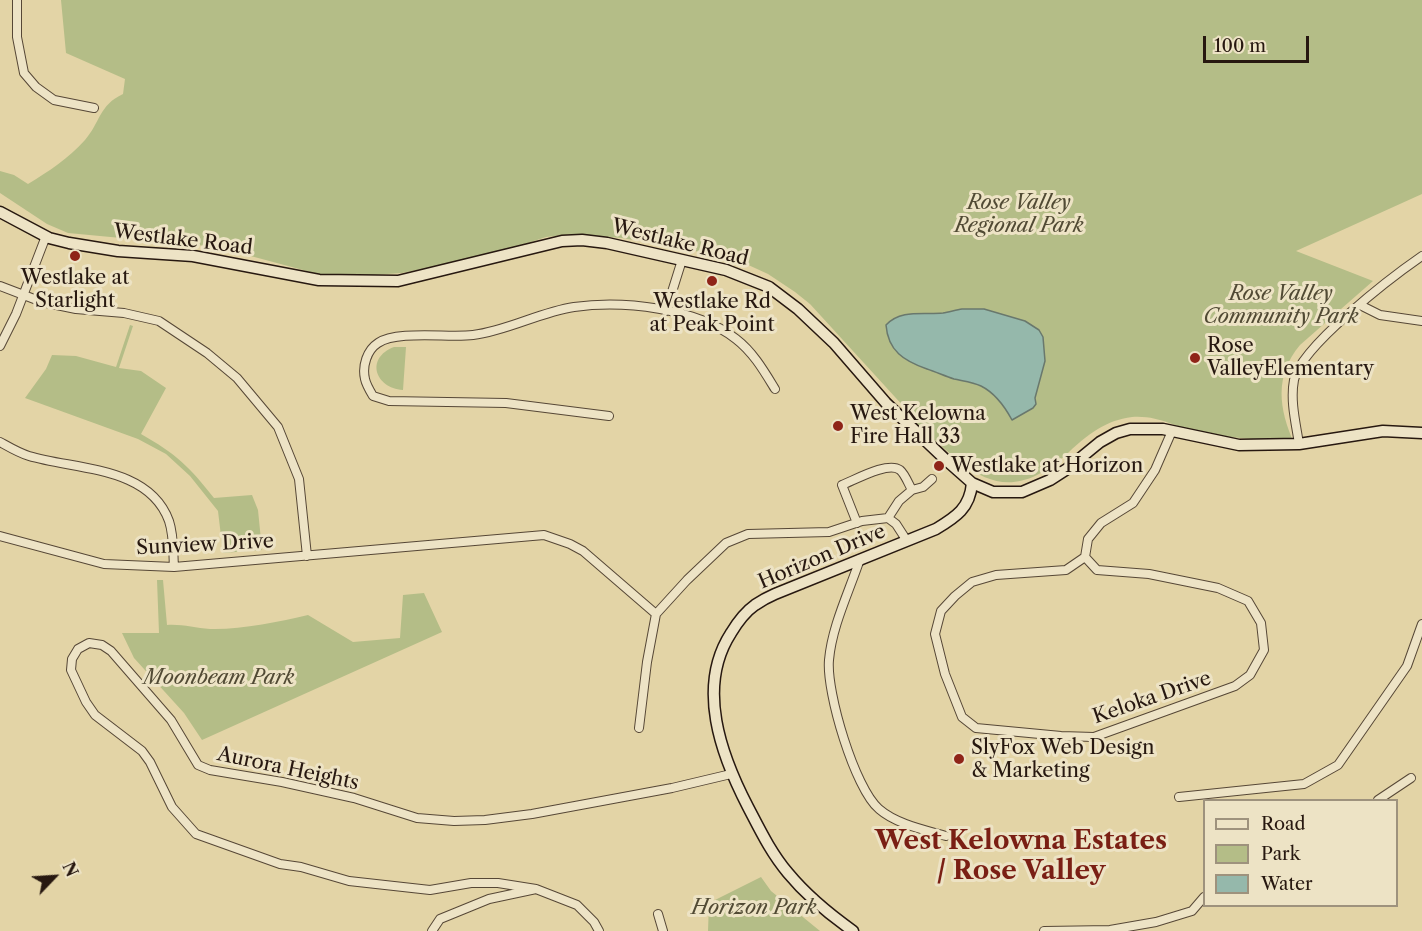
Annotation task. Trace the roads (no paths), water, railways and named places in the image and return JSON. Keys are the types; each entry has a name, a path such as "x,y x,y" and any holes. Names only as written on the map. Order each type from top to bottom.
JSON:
{"street":[{"path":"17,0 17,37 24,73 36,87 54,100 94,108"},
{"name":"Westlake Road","path":"0,212 46,236 69,243 118,250 193,256 319,280 398,281 562,241 582,240 607,243 726,270 779,293 834,343 886,403 972,483 993,492 1022,492 1050,480 1100,442 1116,433 1130,429 1172,431 1239,445 1299,444 1383,431 1422,433"},
{"path":"0,346 24,295 46,236"},
{"path":"1299,444 1293,399 1294,378 1305,358 1324,337 1387,280 1422,256"},
{"path":"666,311 682,260"},
{"path":"0,286 42,302 76,309 124,313 159,321 207,353 237,378 278,427 299,479 307,556"},
{"path":"609,416 506,403 389,401 373,396 365,379 366,358 377,343 393,337 473,335 573,307 616,305 666,311 702,319 737,339 760,364 775,389"},
{"path":"1360,305 1380,315 1422,321"},
{"path":"1084,557 1088,539 1101,523 1133,503 1155,470 1172,431"},
{"path":"0,442 29,456 135,482 152,494 164,510 169,522 173,540 174,567"},
{"path":"857,523 842,485 879,469 892,467 900,470 912,490"},
{"path":"888,518 899,501 912,490 923,487 932,479"},
{"name":"Horizon Drive","path":"853,931 807,894 768,846 731,774 714,707 715,670 724,644 738,622 755,605 775,594 936,529 957,517 971,496 972,483"},
{"path":"639,728 647,662 656,614 726,543 759,533 829,532 877,518 888,518 896,524 907,541"},
{"name":"Sunview Drive","path":"0,537 104,564 174,567 544,535 583,551 656,614"},
{"name":"Keloka Drive","path":"1084,557 1097,570 1149,574 1218,588 1248,601 1261,623 1264,650 1250,675 1234,686 1094,737 976,728 962,717 945,674 935,634 941,611 972,582 996,575 1066,570 1084,557"},
{"path":"860,559 833,637 829,661 830,688 836,718 865,789 878,809 894,818 946,836"},
{"path":"1179,797 1304,784 1338,765 1407,666 1422,624"},
{"name":"Aurora Heights","path":"536,890 498,883 471,883 430,890 349,881 301,867 280,864 196,834 172,807 150,762 142,751 95,715 86,702 71,670 72,659 78,649 89,644 102,645 111,651 171,720 198,765 210,770 282,782 354,798 417,818 454,821 497,819 672,788 731,774"},
{"path":"1381,799 1411,778"},
{"path":"432,931 440,919 480,902 536,890 577,905 594,922 599,931"},
{"path":"1045,931 1110,930 1156,922 1192,911 1203,898"},
{"path":"658,914 663,931"}],"water":[{"path":"962,309 984,309 1025,321 1039,330 1043,337 1045,361 1035,398 1036,404 1033,408 1012,420 991,392 981,386 919,366 899,354 890,342 886,325 898,317"}],"place":[{"name":"Westlake at Starlight","path":"75,256"},
{"name":"Westlake Rd at Peak Point","path":"712,281"},
{"name":"Rose ValleyElementary","path":"1195,358"},
{"name":"West Kelowna Fire Hall 33","path":"838,426"},
{"name":"Westlake at Horizon","path":"939,466"},
{"name":"SlyFox Web Design & Marketing","path":"959,759"}],"district":[{"name":"West Kelowna Estates / Rose Valley","path":"1021,856"}],"park label":[{"name":"Rose Valley Regional Park","path":"1019,214"},
{"name":"Rose Valley Community Park","path":"1281,306"},
{"name":"Moonbeam Park","path":"219,678"},
{"name":"Horizon Park","path":"754,908"}]}
